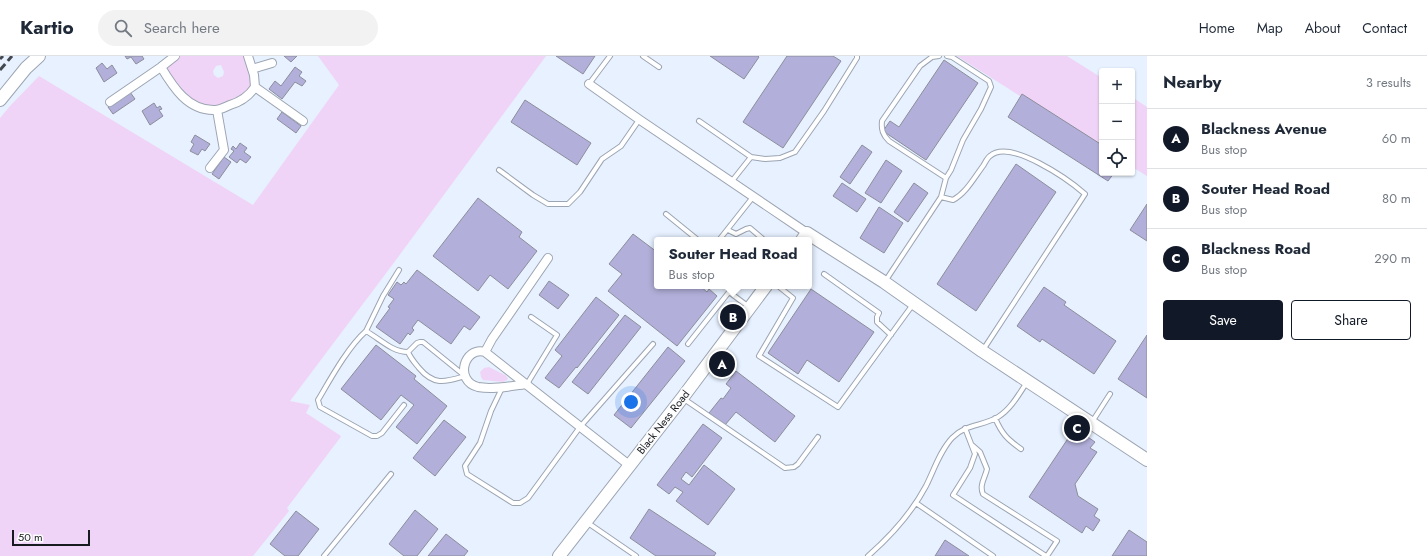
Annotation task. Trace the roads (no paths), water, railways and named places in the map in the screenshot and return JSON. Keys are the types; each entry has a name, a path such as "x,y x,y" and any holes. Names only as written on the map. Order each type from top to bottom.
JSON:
{"street":[{"path":"0,100 26,68 39,56"},
{"path":"110,102 175,56"},
{"path":"161,67 173,86 191,103 201,108 217,110 237,103 248,95 255,87 254,75 248,56"},
{"path":"252,69 272,63"},
{"path":"589,84 732,181 805,236"},
{"path":"255,87 303,121"},
{"path":"210,168 224,150 217,110"},
{"path":"812,240 884,282 982,351 1147,460"},
{"path":"485,352 492,339 548,258"},
{"name":"Black Ness Road","path":"559,556 682,398 764,289"},
{"path":"527,384 502,388 486,388 474,385 467,380 463,370 467,359 476,352 485,352 527,384 629,465"}],"lane":[{"path":"589,84 610,56"},
{"path":"643,56 659,67"},
{"path":"699,121 751,157 765,159 780,158 795,152 824,111 857,56"},
{"path":"939,56 932,57 920,66 882,121 882,128 884,136 889,142 946,178"},
{"path":"884,282 941,197 946,178 951,170 963,140 992,87 989,81 952,57 947,56"},
{"path":"499,170 548,204 568,204 580,192 602,159 621,146 640,120"},
{"path":"941,197 952,200 960,196 990,156 1000,151 1013,152 1030,159 1075,186 1085,194 982,351"},
{"path":"732,181 751,157"},
{"path":"722,237 754,197"},
{"path":"666,214 694,237"},
{"path":"728,230 736,234 746,228 750,228 760,237"},
{"path":"399,270 383,296 366,331 350,351 318,400 320,407 372,436 377,436 382,433 404,405"},
{"path":"824,274 879,313 877,322 890,335"},
{"path":"688,344 731,289"},
{"path":"782,289 793,298 758,356 838,407 914,303"},
{"path":"729,292 749,308"},
{"path":"527,384 557,335 531,316"},
{"path":"366,331 391,348 400,352 408,352 417,343 423,342 465,376"},
{"path":"502,388 491,411 480,443 465,466 465,471 466,474 512,503 520,503 528,498 580,426 653,344"},
{"path":"408,352 410,357 422,372 435,381 444,381 465,376"},
{"path":"868,556 895,531 916,503 933,473 946,445 954,436 965,428 995,418 1009,408 1028,381"},
{"path":"1091,423 1110,394"},
{"path":"682,398 785,468 794,467 798,464 818,437"},
{"path":"995,418 1002,433 1009,441 1021,449"},
{"path":"965,428 975,454 973,461 953,495 1047,556 1057,542 983,494 981,485 988,469 980,452 972,445"},
{"path":"324,556 391,474"},
{"path":"916,503 993,556"},
{"path":"586,521 636,556"}],"railway":[{"path":"0,59 3,56"},
{"path":"0,70 12,56"}],"place":[{"name":"Souter Head Road","path":"733,317"},
{"name":"Blackness Avenue","path":"722,364"},
{"name":"Blackness Road","path":"1077,428"}]}
